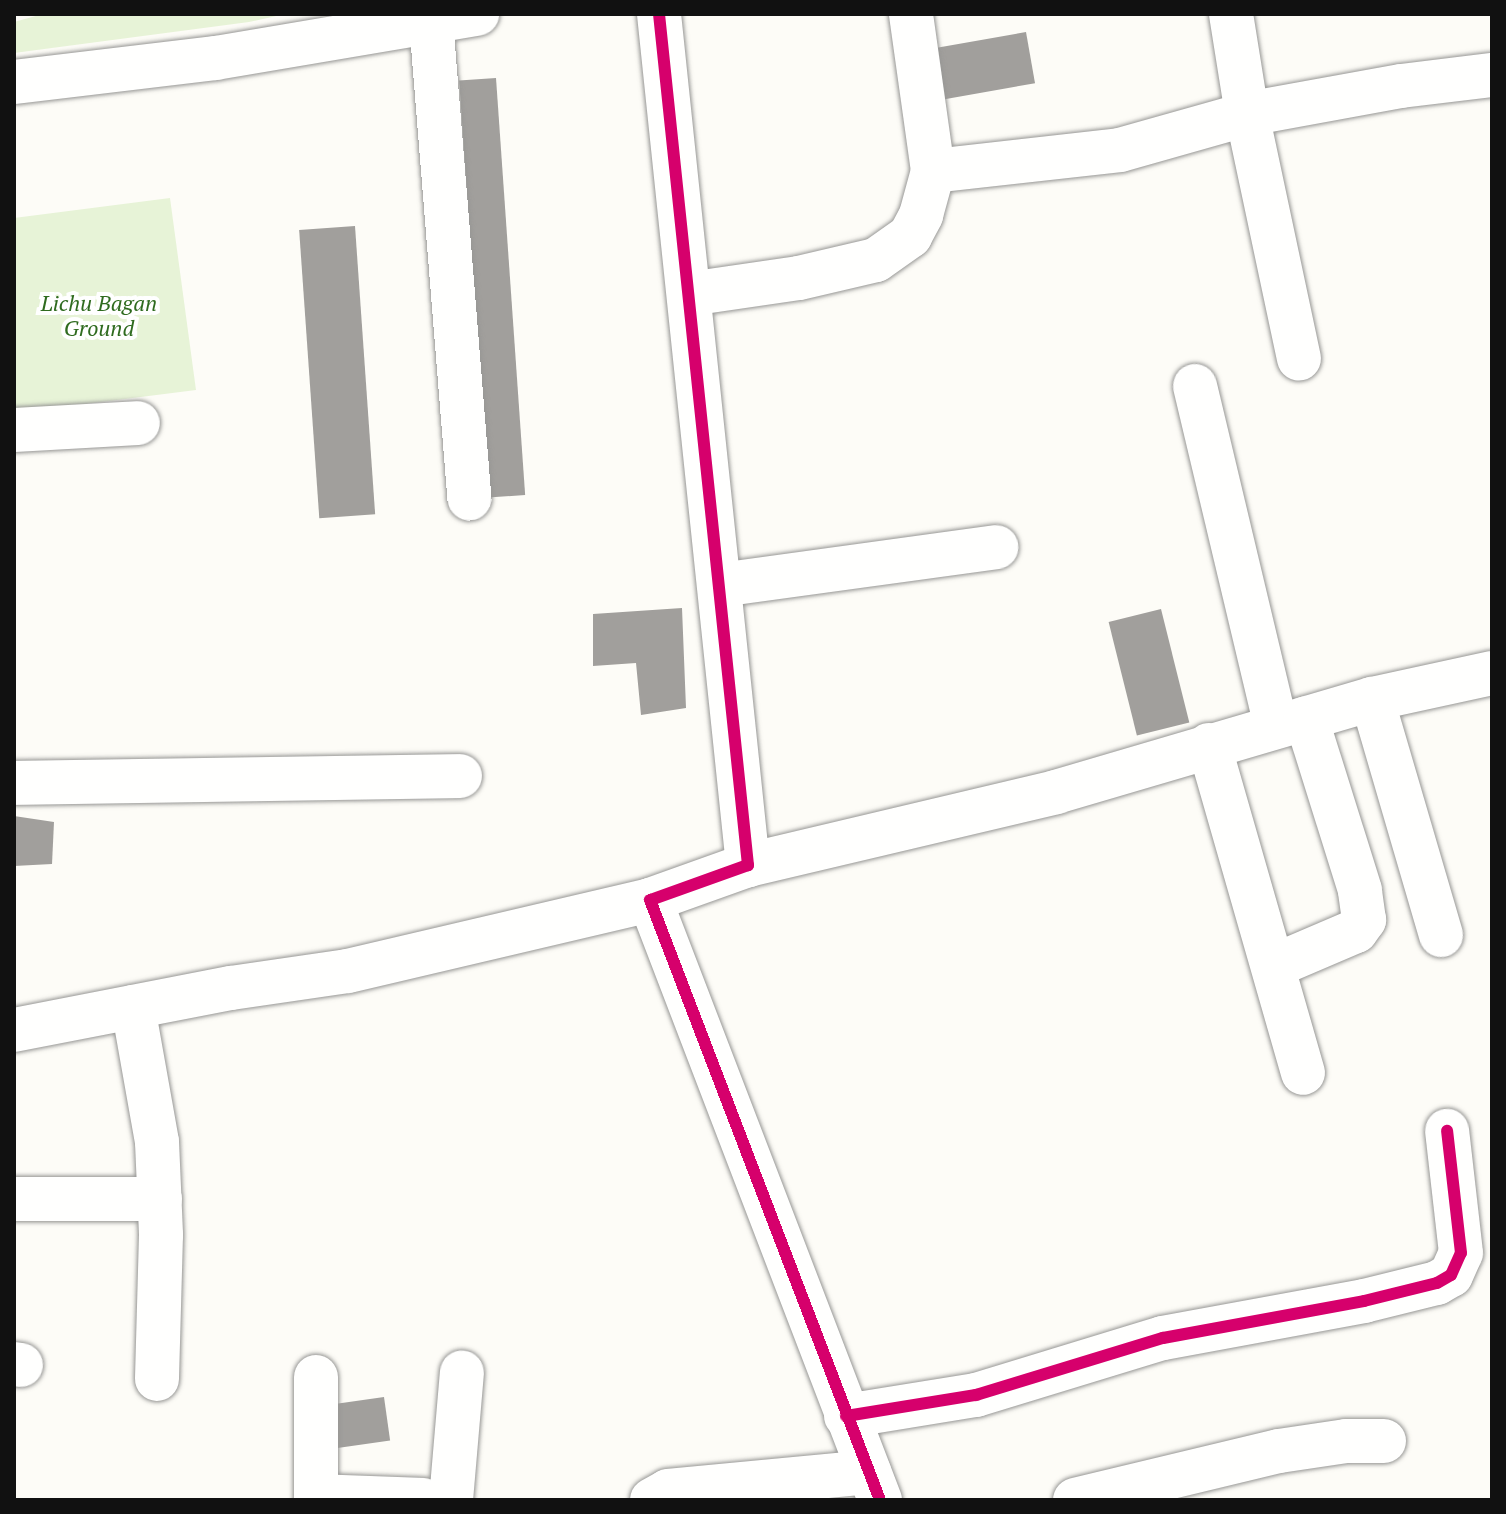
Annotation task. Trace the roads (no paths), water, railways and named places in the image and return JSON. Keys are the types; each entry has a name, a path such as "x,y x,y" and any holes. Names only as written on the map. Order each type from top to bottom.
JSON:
{"street":[{"path":"14,82 216,58 477,14"},
{"path":"659,14 748,865"},
{"path":"689,294 799,278 876,260 910,236 921,215 933,171 911,14"},
{"path":"1231,14 1247,114 1299,359"},
{"path":"431,21 469,498"},
{"path":"933,171 1120,150 1247,114 1401,86 1492,75"},
{"path":"1195,386 1291,722 1360,890 1364,920 1356,931 1274,966"},
{"path":"14,430 138,423"},
{"path":"720,585 996,547"},
{"path":"14,1030 231,988 348,971 650,900 748,865 1056,792 1372,699 1492,673"},
{"path":"1372,699 1441,935"},
{"path":"1209,745 1303,1073"},
{"path":"14,783 460,776"},
{"path":"650,900 875,1486 668,1491 652,1500"},
{"path":"133,1007 154,1111 160,1199 157,1379"},
{"path":"846,1416 976,1395 1163,1338 1364,1301 1437,1283 1451,1275 1461,1253 1447,1131"},
{"path":"14,1199 160,1199"},
{"path":"451,1500 462,1372"},
{"path":"316,1377 316,1498 423,1500"},
{"path":"1075,1500 1279,1451 1346,1441 1384,1441"}],"park label":[{"name":"Lichu Bagan Ground","path":"99,314"}]}
